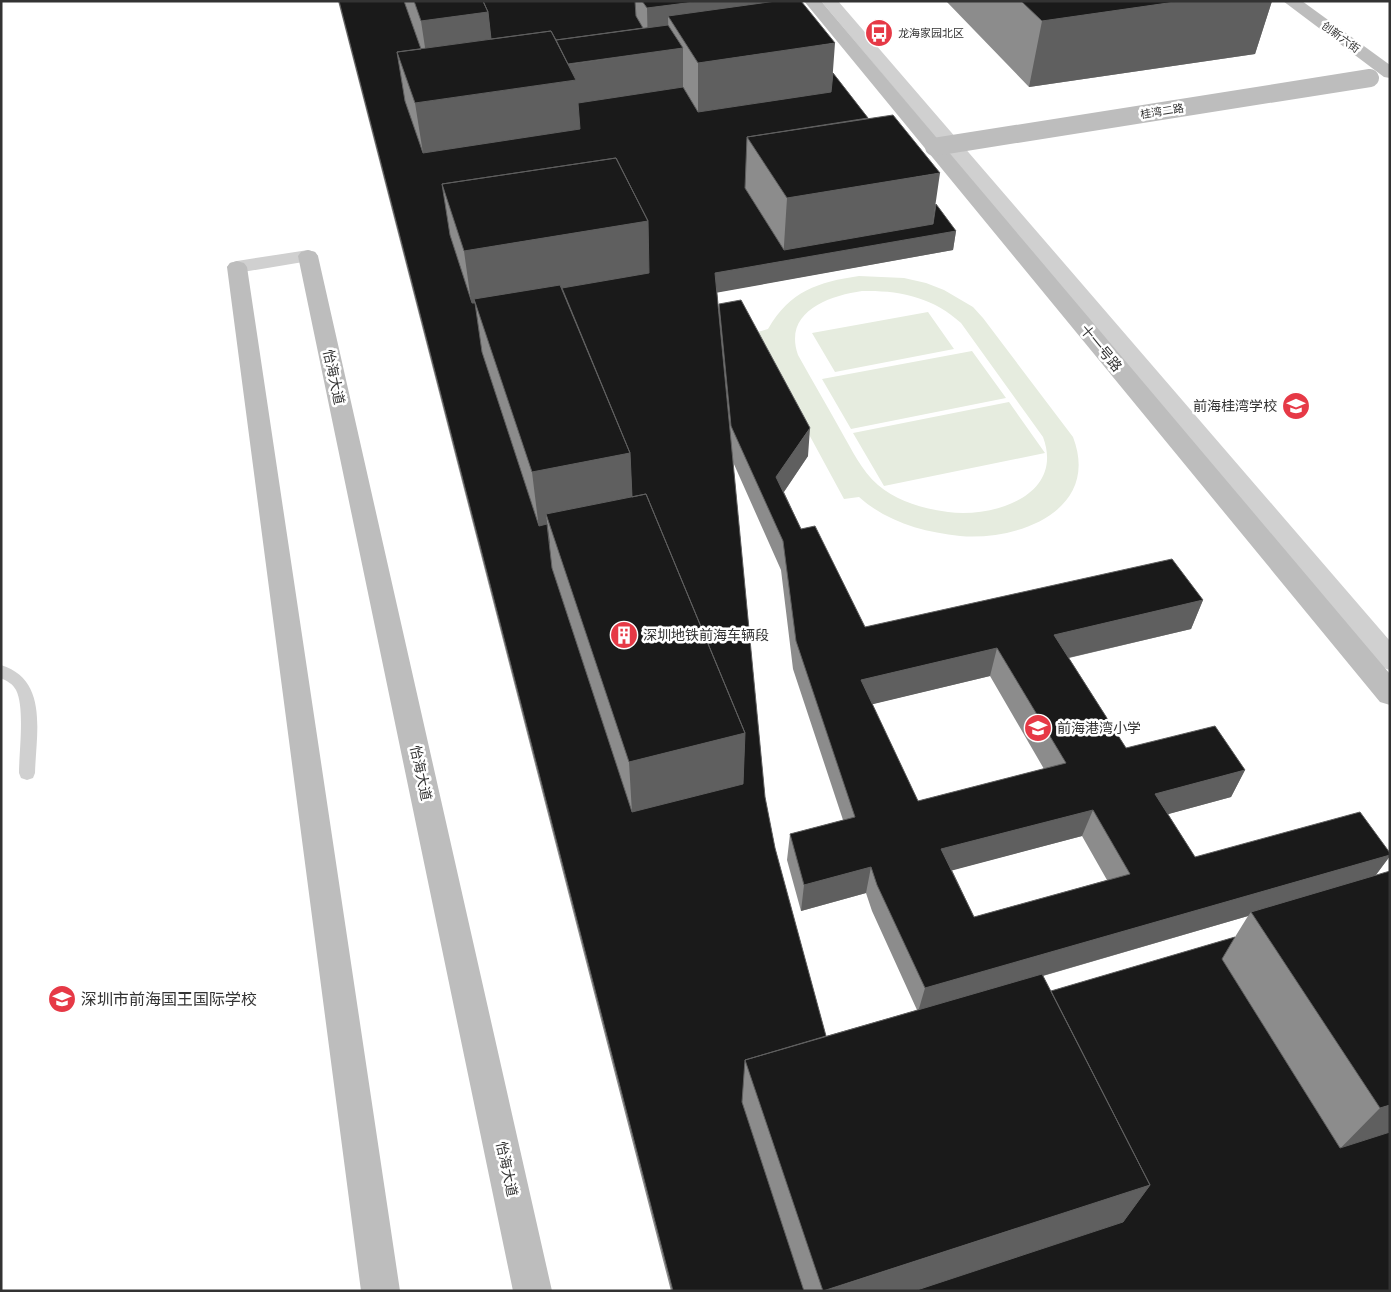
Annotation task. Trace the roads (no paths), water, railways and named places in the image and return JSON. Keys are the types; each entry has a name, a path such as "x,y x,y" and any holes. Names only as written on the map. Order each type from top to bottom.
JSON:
{"street":[{"name":"十一号路","path":"812,1 1390,694"},
{"path":"829,1 1390,660"},
{"name":"创新六街","path":"1291,1 1390,74"},
{"name":"桂湾二路","path":"934,147 1390,74"},
{"name":"怡海大道","path":"381,1291 237,267 308,256 533,1291"}],"lane":[{"path":"1,670 14,678 22,686 27,700 27,773"}],"place":[{"name":"龙海家园北区","path":"879,33"},
{"name":"前海桂湾学校","path":"1296,406"},
{"name":"深圳地铁前海车辆段","path":"624,635"},
{"name":"前海港湾小学","path":"1038,728"},
{"name":"深圳市前海国王国际学校","path":"62,999"}]}
